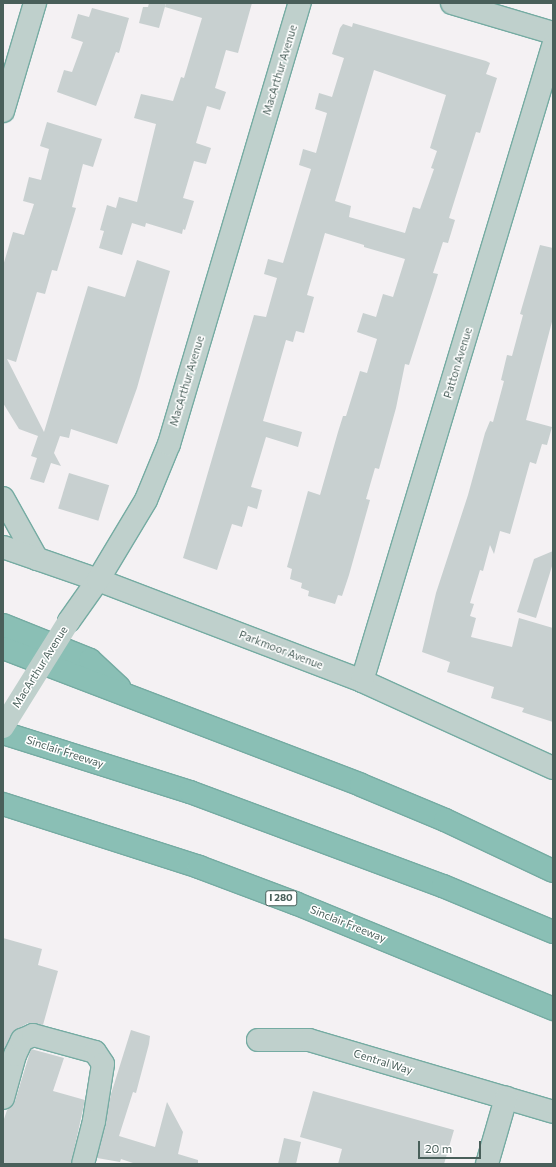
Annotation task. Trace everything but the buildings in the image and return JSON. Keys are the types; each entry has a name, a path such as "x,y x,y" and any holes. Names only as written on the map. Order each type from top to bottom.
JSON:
{"highway":[{"path":"3,625 90,660 127,694"},
{"path":"3,648 127,694 362,785 446,820 553,870"},
{"path":"3,717 9,732"},
{"name":"Sinclair Freeway","path":"9,732 190,792 315,837 443,886 553,932"},
{"name":"Sinclair Freeway","path":"3,804 199,868 295,903 553,1009"}],"street":[{"path":"3,111 35,3"},
{"name":"MacArthur Avenue","path":"9,732 69,621 98,580 146,500 169,444 300,3"},
{"path":"452,3 553,33"},
{"name":"Patton Avenue","path":"362,681 553,46"},
{"path":"3,498 36,558"},
{"name":"Parkmoor Avenue","path":"3,547 98,580 362,681 553,768"},
{"path":"3,1098 14,1055 22,1040 33,1035 95,1052 104,1064 94,1121 84,1164"},
{"name":"Central Way","path":"258,1040 309,1040 553,1112"},
{"path":"487,1164 506,1098"}]}
